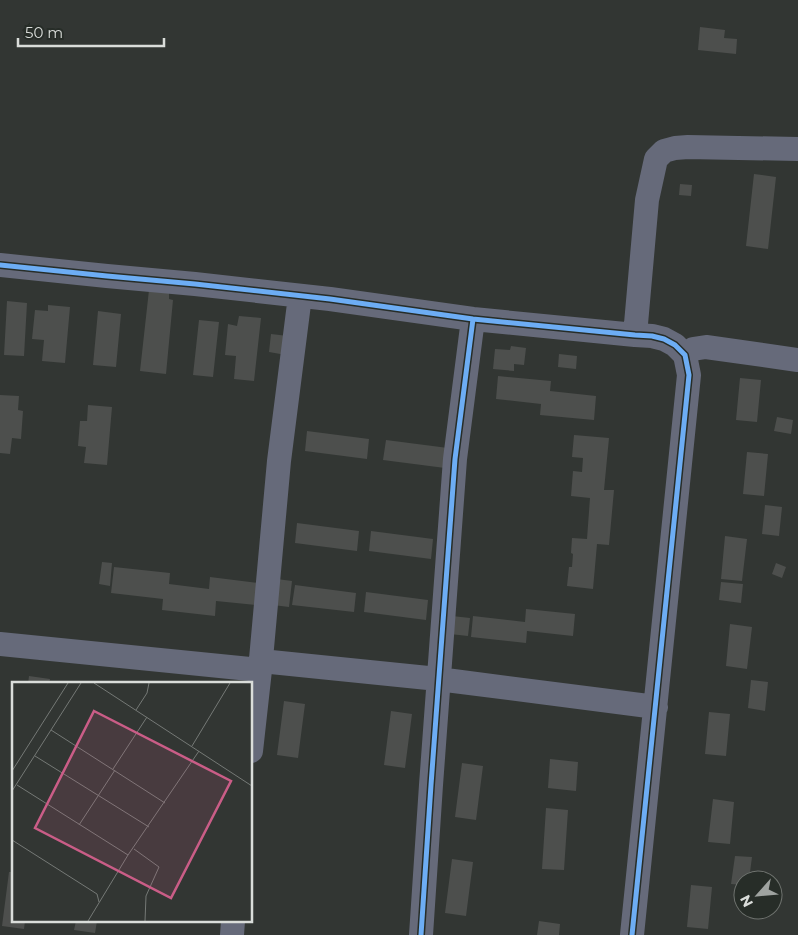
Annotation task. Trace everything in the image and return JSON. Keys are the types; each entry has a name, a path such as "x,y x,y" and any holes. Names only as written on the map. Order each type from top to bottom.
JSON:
{"street":[{"path":"636,336 647,200 656,159 664,151 688,147 798,149"},
{"path":"0,265 195,284 474,319 636,336 652,336 664,339 675,345 685,355 689,375 632,935"},
{"path":"252,742 279,461 300,296"},
{"path":"422,935 438,679 455,459 474,319"},
{"path":"685,355 693,349 706,347 798,360"},
{"path":"0,644 438,679 656,706"},
{"path":"232,935 233,922"}],"building":[{"path":"700,27 725,30 724,38 737,39 736,54 698,50"},
{"path":"754,174 776,177 768,249 746,246"},
{"path":"680,184 692,185 691,196 679,195"},
{"path":"149,290 169,292 169,299 173,300 166,374 140,371"},
{"path":"7,301 27,303 24,356 4,355"},
{"path":"48,305 70,307 65,363 42,361 44,340 32,339 35,310 48,311"},
{"path":"98,311 121,314 116,367 93,365"},
{"path":"239,316 261,318 254,381 234,379 236,356 225,355 228,324 237,326"},
{"path":"199,320 219,322 213,377 193,375"},
{"path":"271,334 288,336 286,355 269,352"},
{"path":"511,346 526,348 524,365 514,364 514,371 493,369 495,349 510,350"},
{"path":"559,354 577,356 576,369 558,367"},
{"path":"498,376 551,381 550,391 596,396 594,420 540,415 541,404 496,399"},
{"path":"740,378 761,380 757,422 736,420"},
{"path":"0,395 19,396 18,410 23,411 21,439 12,438 10,454 0,453"},
{"path":"88,405 112,407 107,465 84,463 86,447 78,446 80,421 87,421"},
{"path":"777,417 793,420 791,434 774,431"},
{"path":"307,431 369,439 367,459 305,451"},
{"path":"574,435 609,438 604,490 614,490 609,545 597,544 593,589 567,586 569,567 572,567 572,538 587,539 590,498 571,496 573,471 582,472 583,458 572,457"},
{"path":"386,440 448,448 445,468 383,460"},
{"path":"747,452 768,454 764,496 743,494"},
{"path":"765,505 782,507 779,536 762,534"},
{"path":"297,523 359,531 357,551 295,543"},
{"path":"371,531 433,539 431,559 369,551"},
{"path":"725,536 747,539 742,581 721,579"},
{"path":"102,562 112,563 110,586 99,584"},
{"path":"776,563 786,567 782,578 772,574"},
{"path":"114,567 170,573 169,584 209,589 210,577 259,583 256,605 216,601 215,616 162,610 163,599 111,593"},
{"path":"277,579 292,581 289,607 273,605"},
{"path":"721,582 743,584 741,603 719,600"},
{"path":"295,585 356,593 354,612 292,605"},
{"path":"366,592 428,600 426,620 364,612"},
{"path":"526,609 575,614 573,636 527,631 526,643 471,637 473,616 525,622"},
{"path":"452,616 470,618 468,636 450,634"},
{"path":"730,624 752,627 747,669 726,666"},
{"path":"29,676 50,679 49,682 28,682"},
{"path":"751,680 768,682 765,711 748,708"},
{"path":"284,701 305,704 298,758 277,755"},
{"path":"391,711 412,714 405,768 384,765"},
{"path":"709,712 730,714 726,756 705,754"},
{"path":"550,759 578,762 576,791 548,788"},
{"path":"462,763 483,766 476,820 455,817"},
{"path":"713,799 734,802 730,844 708,842"},
{"path":"546,808 568,810 564,870 542,869"},
{"path":"735,856 752,857 750,870 733,870"},
{"path":"452,859 473,862 466,916 445,913"},
{"path":"9,872 12,872 12,922 25,922 24,929 2,926"},
{"path":"691,885 712,887 708,929 687,927"},
{"path":"539,921 560,924 559,935 537,935"},
{"path":"76,922 97,922 95,933 74,930"}],"cycle path":[{"path":"0,265 330,299 473,319 652,336 664,339 675,345 685,355 689,375 632,935"},
{"path":"421,935 455,459 473,319"}]}
